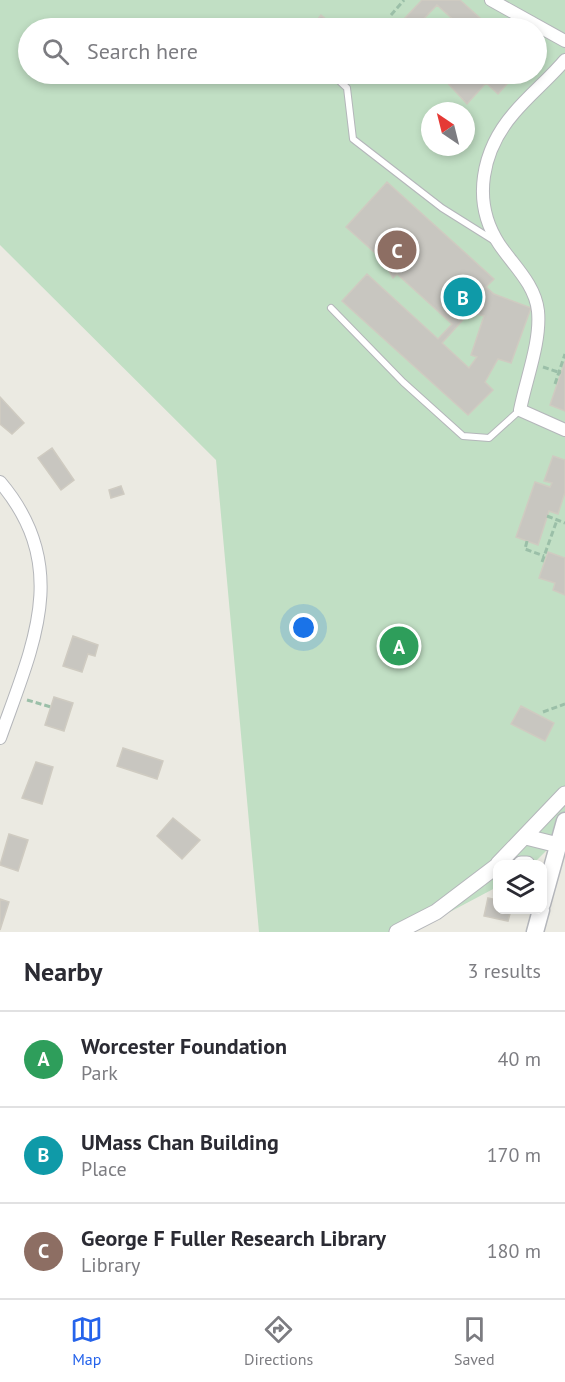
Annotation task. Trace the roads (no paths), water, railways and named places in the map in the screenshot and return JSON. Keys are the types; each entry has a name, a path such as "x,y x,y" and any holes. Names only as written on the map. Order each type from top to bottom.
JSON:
{"main road":[{"path":"547,870 565,821"},
{"path":"535,932 540,914"}],"street":[{"path":"491,0 523,18"},
{"path":"547,31 565,41"},
{"path":"547,78 565,60"},
{"path":"541,84 503,126 489,153 485,167 483,199 485,215 499,243 526,280 538,309 535,339 520,410 565,430"},
{"path":"0,482 23,511 33,534 40,560 42,588 32,641 0,738"},
{"path":"502,860 565,794"},
{"path":"526,837 558,845"},
{"path":"397,932 449,903 493,868"}],"lane":[{"path":"343,84 347,88 353,139 442,208 499,243"},
{"path":"331,308 403,382 463,436 489,438 520,410"}],"place":[{"name":"George F Fuller Research Library","path":"397,250"},
{"name":"UMass Chan Building","path":"463,297"},
{"name":"Worcester Foundation","path":"399,646"}]}
